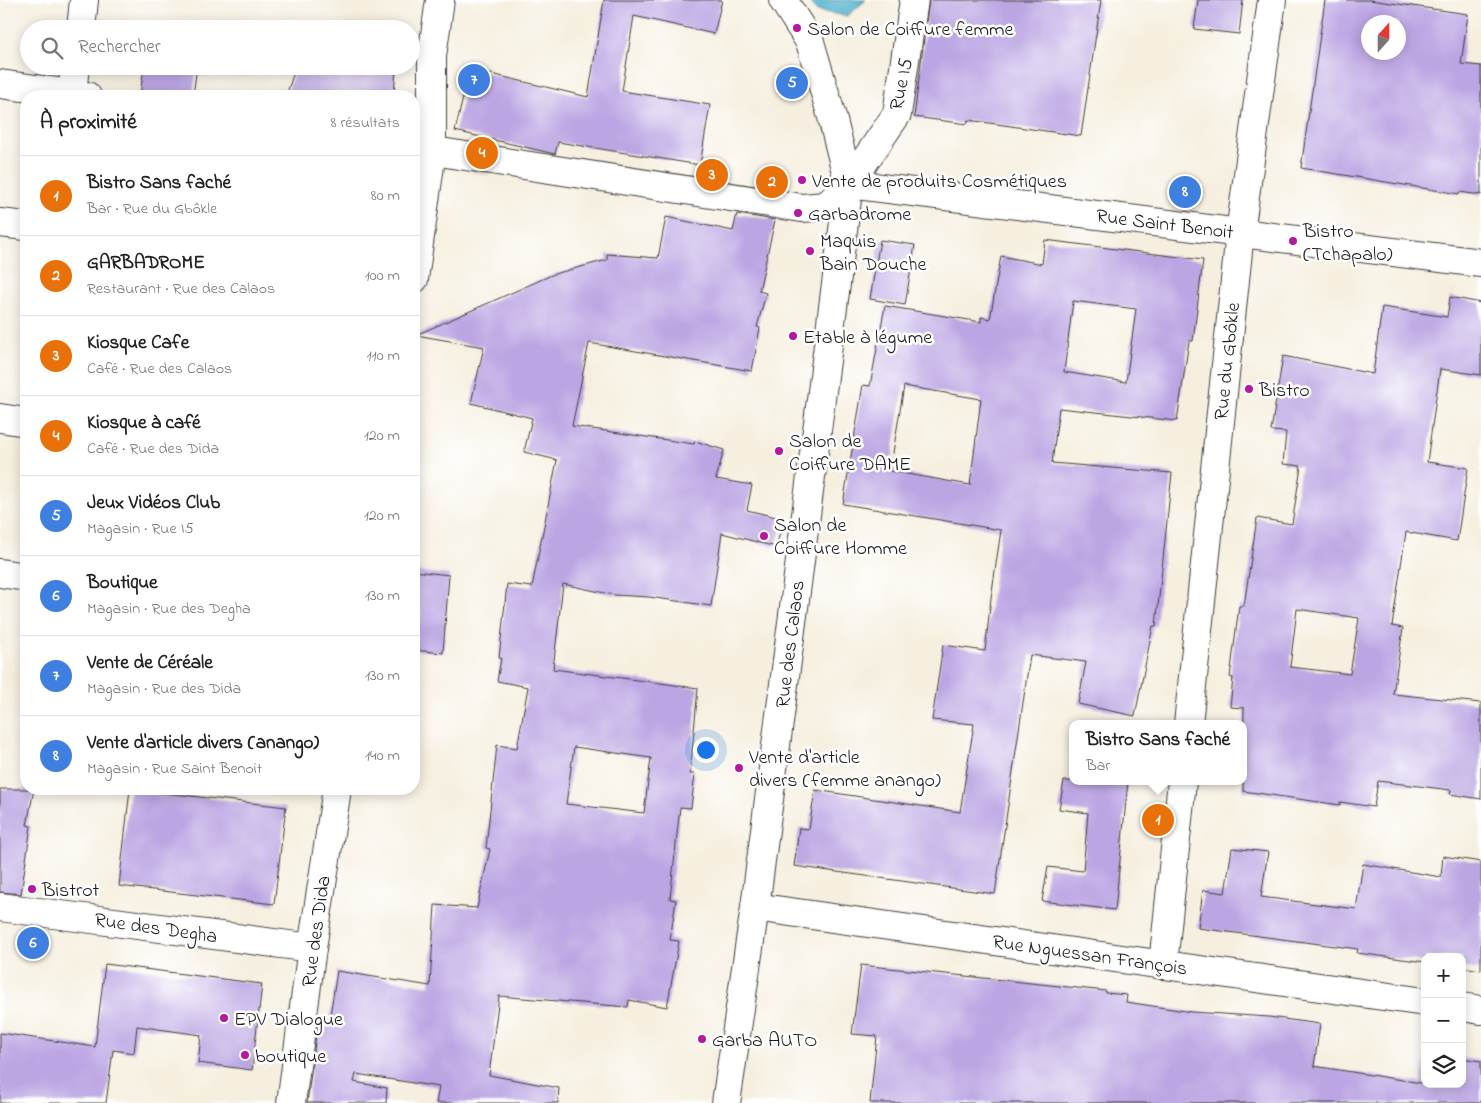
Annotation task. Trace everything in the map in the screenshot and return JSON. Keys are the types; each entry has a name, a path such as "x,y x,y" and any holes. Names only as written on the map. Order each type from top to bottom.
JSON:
{"street":[{"path":"81,20 84,0"},
{"path":"420,193 432,56 440,0"},
{"path":"783,0 810,42 849,184"},
{"name":"Rue I5","path":"423,150 802,208 826,206 849,184 897,114 914,0"},
{"name":"Rue du Gbôkle","path":"1188,720 1240,233 1272,0"},
{"path":"77,75 78,90"},
{"path":"0,84 43,90"},
{"name":"Rue Saint Benoit","path":"849,184 1481,263"},
{"name":"Rue des Calaos","path":"726,1103 754,907 849,184"},
{"path":"0,223 20,225"},
{"path":"0,418 20,421"},
{"path":"0,573 20,576"},
{"path":"1163,965 1182,785"},
{"name":"Rue des Dida","path":"291,1103 312,948 336,795"},
{"name":"Rue des Degha","path":"0,907 312,948"},
{"name":"Rue Nguessan François","path":"754,907 1421,1001"},
{"path":"1466,1008 1481,1010"}],"water":[{"path":"808,0 866,0 847,16 817,11"}],"building":[{"path":"604,0 722,0 714,34 634,16 622,91 710,105 700,165 558,142 555,154 455,131 470,69 588,97"},
{"path":"929,0 1101,0 1081,136 968,120 967,124 914,117"},
{"path":"1198,0 1243,0 1239,34 1194,29"},
{"path":"1325,0 1370,0 1468,14 1461,64 1481,66 1481,195 1459,192 1459,194 1301,168"},
{"path":"143,75 196,75 194,90 141,90"},
{"path":"293,75 395,75 394,90 288,90"},
{"path":"737,214 775,220 759,291 766,293 757,327 760,328 752,371 589,343 572,426 694,444 695,441 724,450 716,479 752,485 747,510 784,519 776,547 722,533 711,606 649,597 614,595 563,584 553,669 698,688 690,774 695,774 691,808 680,807 670,899 676,900 670,940 679,941 667,1007 629,1000 628,1007 499,996 489,1075 559,1088 558,1103 436,1103 439,1087 356,1074 354,1082 387,1088 386,1103 307,1103 318,1020 329,1022 337,971 430,986 435,905 477,908 490,849 486,848 497,745 517,748 528,687 497,681 501,658 499,658 507,584 532,587 557,460 524,452 532,418 471,403 484,347 420,336 420,333 554,274 607,260 607,254 658,258 666,217 733,231","holes":["574,747 651,758 644,813 566,804"]},
{"path":"880,240 915,245 905,305 870,299"},
{"path":"1045,240 1203,260 1193,341 1189,341 1177,421 1059,408 1052,463 1172,473 1156,626 1153,626 1135,716 1078,704 1086,662 1030,655 995,894 794,866 799,828 809,829 815,790 960,812 974,724 932,720 943,645 985,651 1001,530 843,504 863,385 870,386 885,306 981,322 981,317 990,319 1001,256 1042,264","holes":["1073,301 1136,309 1126,382 1064,372","904,386 981,399 970,485 890,471"]},
{"path":"1450,297 1481,303 1481,375 1440,369 1427,462 1468,468 1457,541 1406,532 1392,626 1403,628 1393,694 1481,703 1481,799 1450,794 1451,790 1378,781 1374,807 1340,802 1340,805 1243,791 1243,785 1247,785 1247,720 1244,720 1244,708 1230,707 1233,678 1230,677 1239,606 1244,606 1257,518 1292,524 1301,466 1283,464 1286,432 1271,431 1283,356 1373,374 1382,307 1447,317","holes":["1297,609 1359,618 1350,674 1290,667"]},
{"path":"420,572 449,575 443,653 420,651"},
{"path":"1064,781 1069,781 1069,785 1128,785 1115,910 1042,901 1048,867 1083,871 1088,813 1059,809"},
{"path":"0,789 20,789 20,795 33,795 27,825 31,826 21,894 0,892"},
{"path":"129,795 182,795 286,807 274,904 119,886"},
{"path":"1232,848 1268,852 1261,897 1356,909 1363,864 1441,877 1443,856 1481,862 1481,970 1466,968 1466,953 1421,953 1421,961 1357,953 1358,949 1198,928 1203,890 1225,893"},
{"path":"105,964 262,984 252,1070 198,1063 201,1035 137,1026 134,1053 113,1050 106,1103 0,1103 0,1033 95,1047"},
{"path":"861,965 1106,991 1106,993 1127,995 1126,1002 1192,1012 1269,1017 1320,1024 1314,1066 1421,1083 1421,1088 1466,1088 1466,1059 1481,1061 1481,1103 870,1103 877,1036 852,1034"}],"place":[{"name":"Salon de Coiffure femme","path":"797,28"},
{"name":"Vente de Céréale","path":"474,80"},
{"name":"Jeux Vidéos Club","path":"792,83"},
{"name":"Kiosque à café","path":"482,153"},
{"name":"Kiosque Cafe","path":"712,175"},
{"name":"Vente de produits Cosmétiques","path":"802,180"},
{"name":"GARBADROME","path":"772,182"},
{"name":"Vente d'article divers (anango)","path":"1185,192"},
{"name":"Garbadrome","path":"798,213"},
{"name":"Bistro (Tchapalo)","path":"1293,241"},
{"name":"Maquis Bain Douche","path":"810,251"},
{"name":"Etable à légume","path":"793,336"},
{"name":"Bistro","path":"1249,389"},
{"name":"Salon de Coiffure DAME","path":"779,451"},
{"name":"Salon de Coiffure Homme","path":"764,536"},
{"name":"Vente d'article divers (femme anango)","path":"739,768"},
{"name":"Bistro Sans faché","path":"1158,820"},
{"name":"Bistrot","path":"32,889"},
{"name":"Boutique","path":"33,943"},
{"name":"EPV Dialogue","path":"224,1018"},
{"name":"Garba AUTO","path":"702,1039"},
{"name":"boutique","path":"245,1055"}]}
